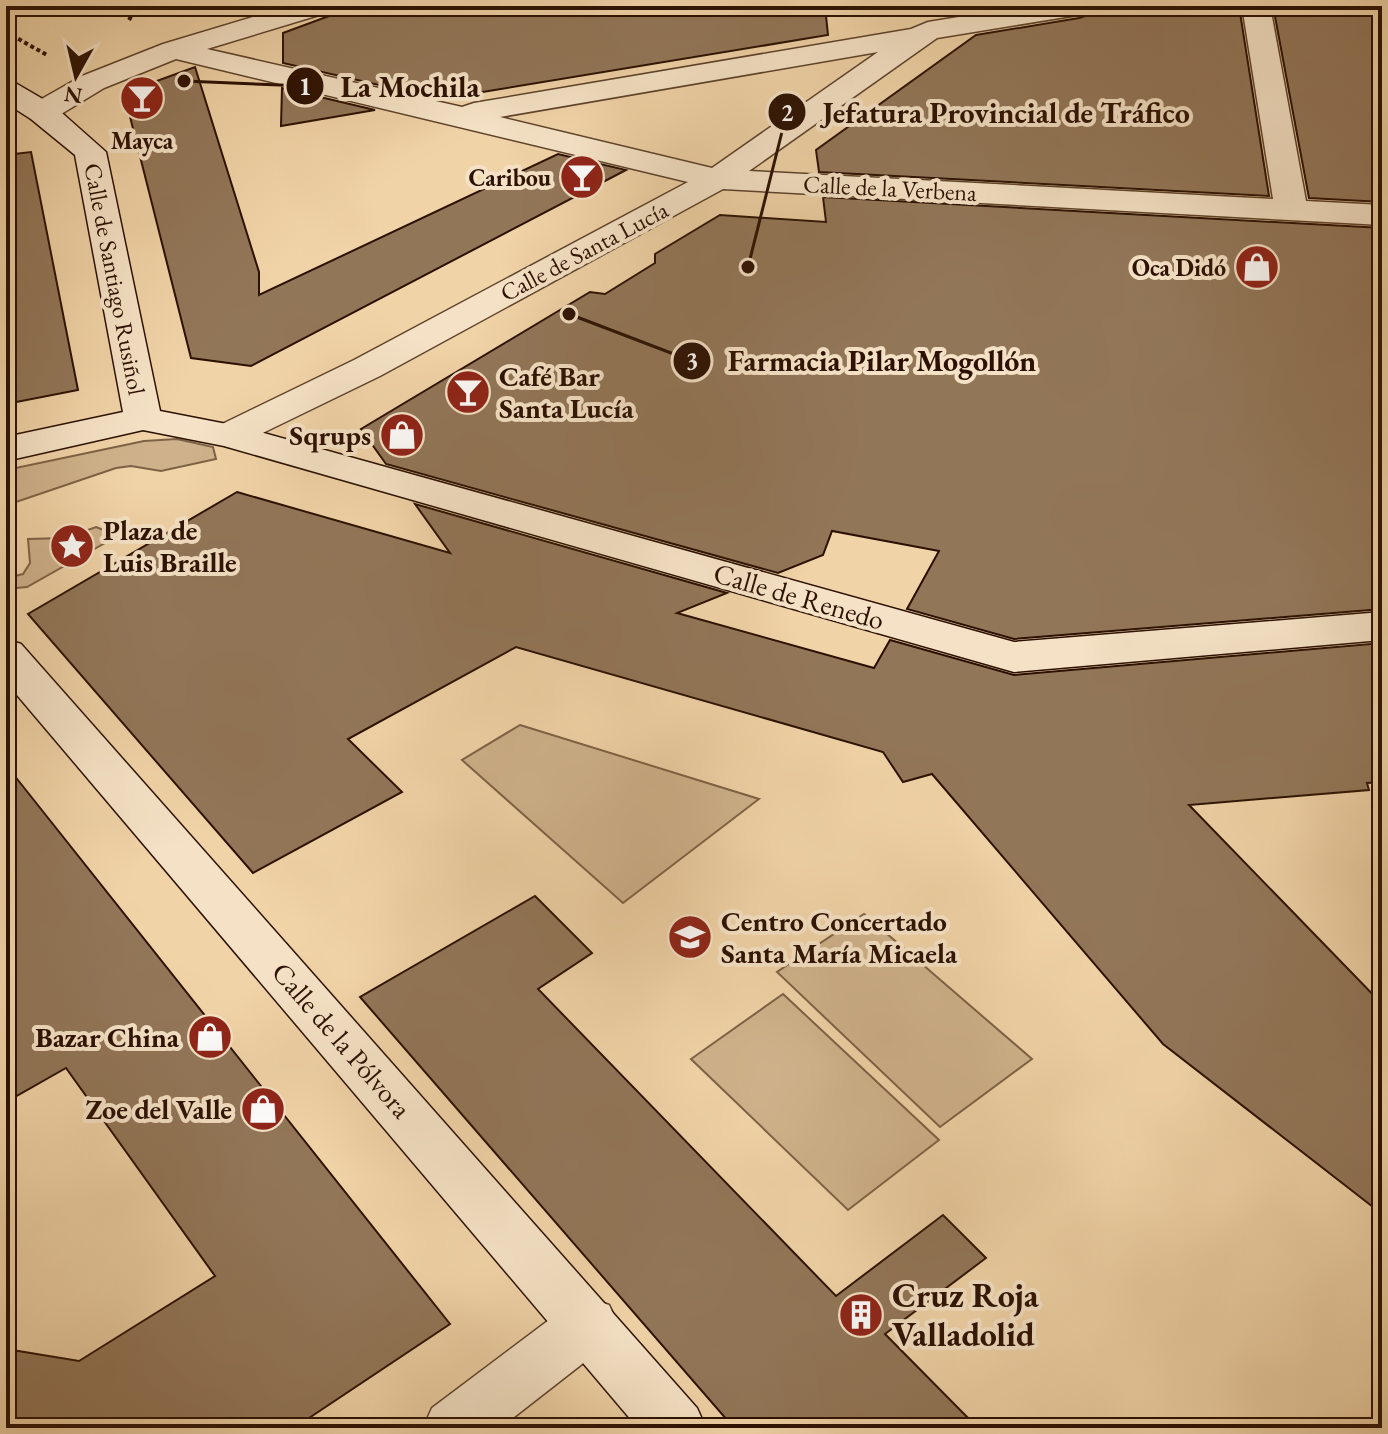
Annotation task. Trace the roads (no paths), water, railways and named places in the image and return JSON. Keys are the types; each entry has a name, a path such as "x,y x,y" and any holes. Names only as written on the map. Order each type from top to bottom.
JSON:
{"street":[{"path":"42,112 93,82 173,50 319,6"},
{"name":"Calle de Santa Lucía","path":"229,435 367,368 717,179 928,31 1078,6"},
{"path":"1256,6 1291,209"},
{"name":"Calle de Santa Lucía","path":"455,115 921,36"},
{"name":"Calle de la Verbena","path":"173,50 717,179 1382,215"},
{"name":"Calle de Santiago Rusiñol","path":"6,90 42,112 90,152 143,419"},
{"path":"6,449 143,419 229,435"},
{"name":"Calle de Renedo","path":"229,435 1014,657 1382,626"},
{"name":"Calle de la Pólvora","path":"6,654 676,1428"},
{"path":"453,1428 589,1324"}],"place":[{"name":"La Mochila","path":"184,81"},
{"name":"Mayca","path":"142,98"},
{"name":"Caribou","path":"582,177"},
{"name":"Jefatura Provincial de Tráfico","path":"748,267"},
{"name":"Oca Didó","path":"1257,267"},
{"name":"Farmacia Pilar Mogollón","path":"569,314"},
{"name":"Café Bar Santa Lucía","path":"468,392"},
{"name":"Sqrups","path":"402,435"},
{"name":"Plaza de Luis Braille","path":"72,546"},
{"name":"Centro Concertado Santa María Micaela","path":"690,937"},
{"name":"Bazar China","path":"210,1037"},
{"name":"Zoe del Valle","path":"263,1109"},
{"name":"Cruz Roja Valladolid","path":"861,1315"}]}
